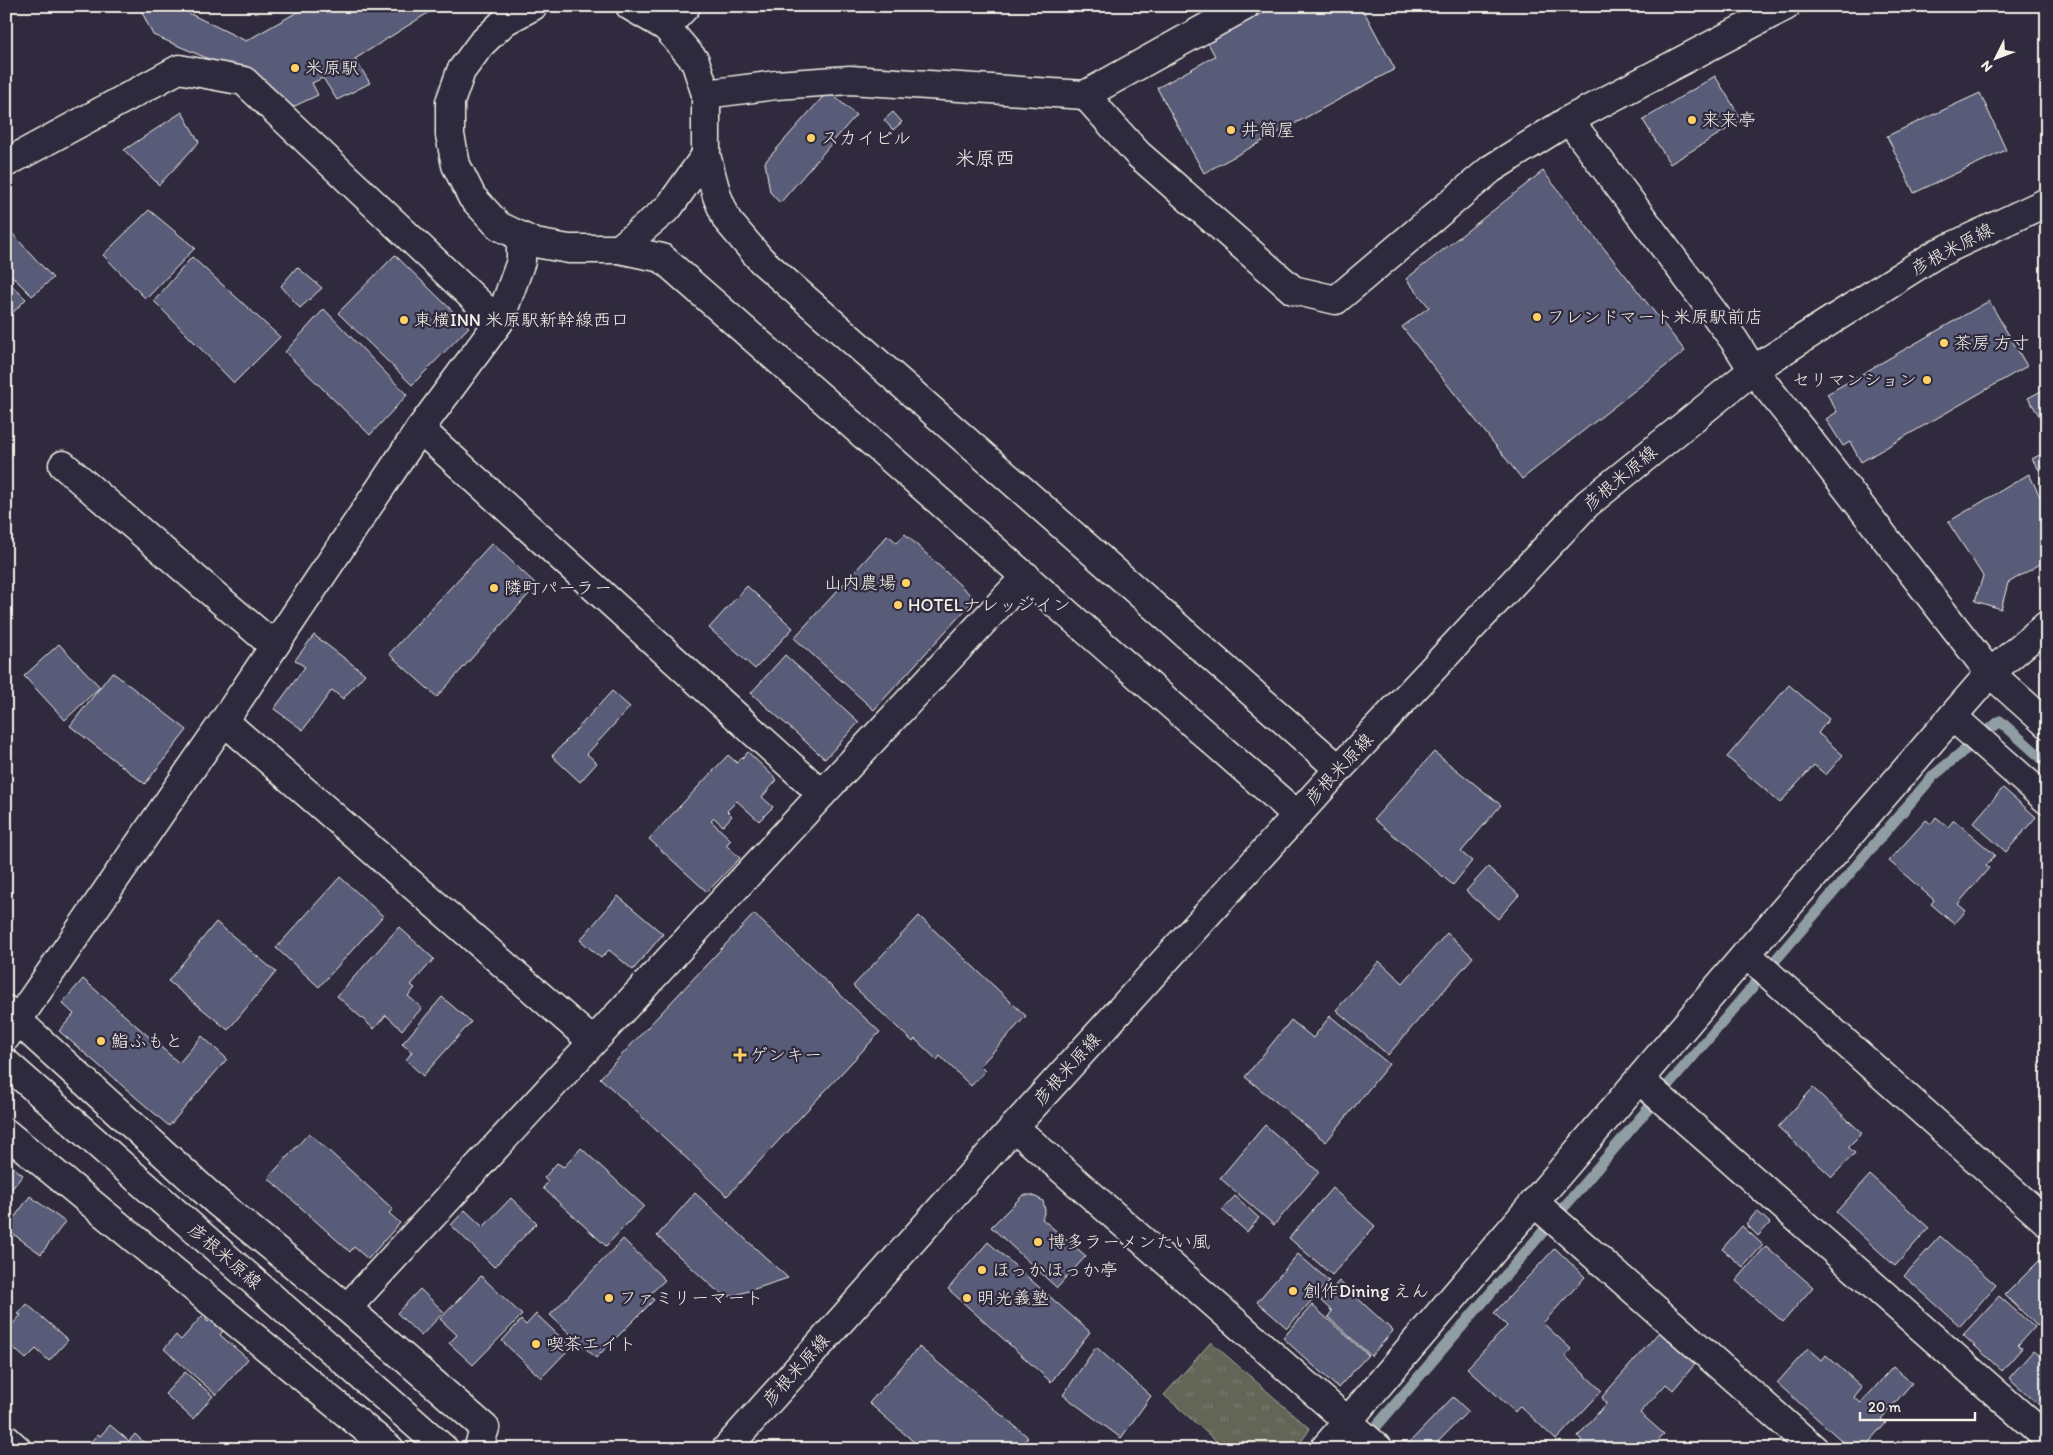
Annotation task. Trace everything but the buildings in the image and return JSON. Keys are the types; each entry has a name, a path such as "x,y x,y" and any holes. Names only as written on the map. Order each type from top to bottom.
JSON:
{"street":[{"path":"533,6 505,21 481,44 461,70 450,102 450,135 456,165 472,197 499,226 535,243 569,249 619,249 662,258 1297,815"},
{"path":"630,6 666,27 695,61 706,94 706,155 717,196 727,220 761,260 1339,769"},
{"path":"666,27 686,6"},
{"path":"706,94 776,85 850,80 1085,95 1245,6"},
{"path":"1085,95 1138,154 1293,290 1336,300 1491,169 1568,120 1786,6"},
{"path":"6,164 179,70 244,81 499,322"},
{"path":"1568,120 1734,340 1753,370 1803,432 1918,583 1990,673 2047,724"},
{"path":"619,249 669,206 706,155"},
{"name":"彦根米原線","path":"726,1449 1297,815 1587,504 1753,370 1936,254 2047,202"},
{"path":"478,1449 485,1428 347,1308 217,1202 10,1022 224,722 420,429 499,322 521,261 521,237"},
{"path":"420,429 822,794"},
{"path":"63,465 274,646"},
{"path":"347,1308 592,1041 1026,576"},
{"path":"1324,1449 1353,1425 1549,1215 1760,966 1953,717 1990,673 2047,625"},
{"path":"1953,717 2047,800"},
{"path":"224,722 592,1041"},
{"path":"1760,966 2047,1222"},
{"name":"彦根米原線","path":"13,1069 444,1449"},
{"path":"1654,1092 2047,1438"},
{"path":"1014,1127 1379,1449"},
{"path":"6,1132 390,1449"},
{"path":"1549,1215 1814,1449"},
{"path":"6,1439 17,1449"}],"green space":[{"path":"1211,1342 1310,1429 1296,1449 1225,1449 1164,1395"}],"waterway":[{"path":"1357,1449 1933,776 2000,721 2047,763"}],"place":[{"name":"米原駅","path":"295,68"},
{"name":"来来亭","path":"1692,120"},
{"name":"井筒屋","path":"1231,130"},
{"name":"スカイビル","path":"811,138"},
{"name":"フレンドマート米原駅前店","path":"1537,317"},
{"name":"東横INN 米原駅新幹線西口","path":"404,320"},
{"name":"茶房 方寸","path":"1944,343"},
{"name":"セリマンション","path":"1927,380"},
{"name":"山内農場","path":"906,583"},
{"name":"隣町パーラー","path":"494,588"},
{"name":"HOTELナレッジイン","path":"898,605"},
{"name":"鮨ふもと","path":"101,1041"},
{"name":"ゲンキー","path":"740,1055"},
{"name":"博多ラーメンたい風","path":"1038,1242"},
{"name":"ほっかほっか亭","path":"982,1270"},
{"name":"創作Dining えん","path":"1293,1291"},
{"name":"ファミリーマート","path":"609,1298"},
{"name":"明光義塾","path":"967,1298"},
{"name":"喫茶エイト","path":"536,1344"}],"district":[{"name":"米原西","path":"985,158"}]}
